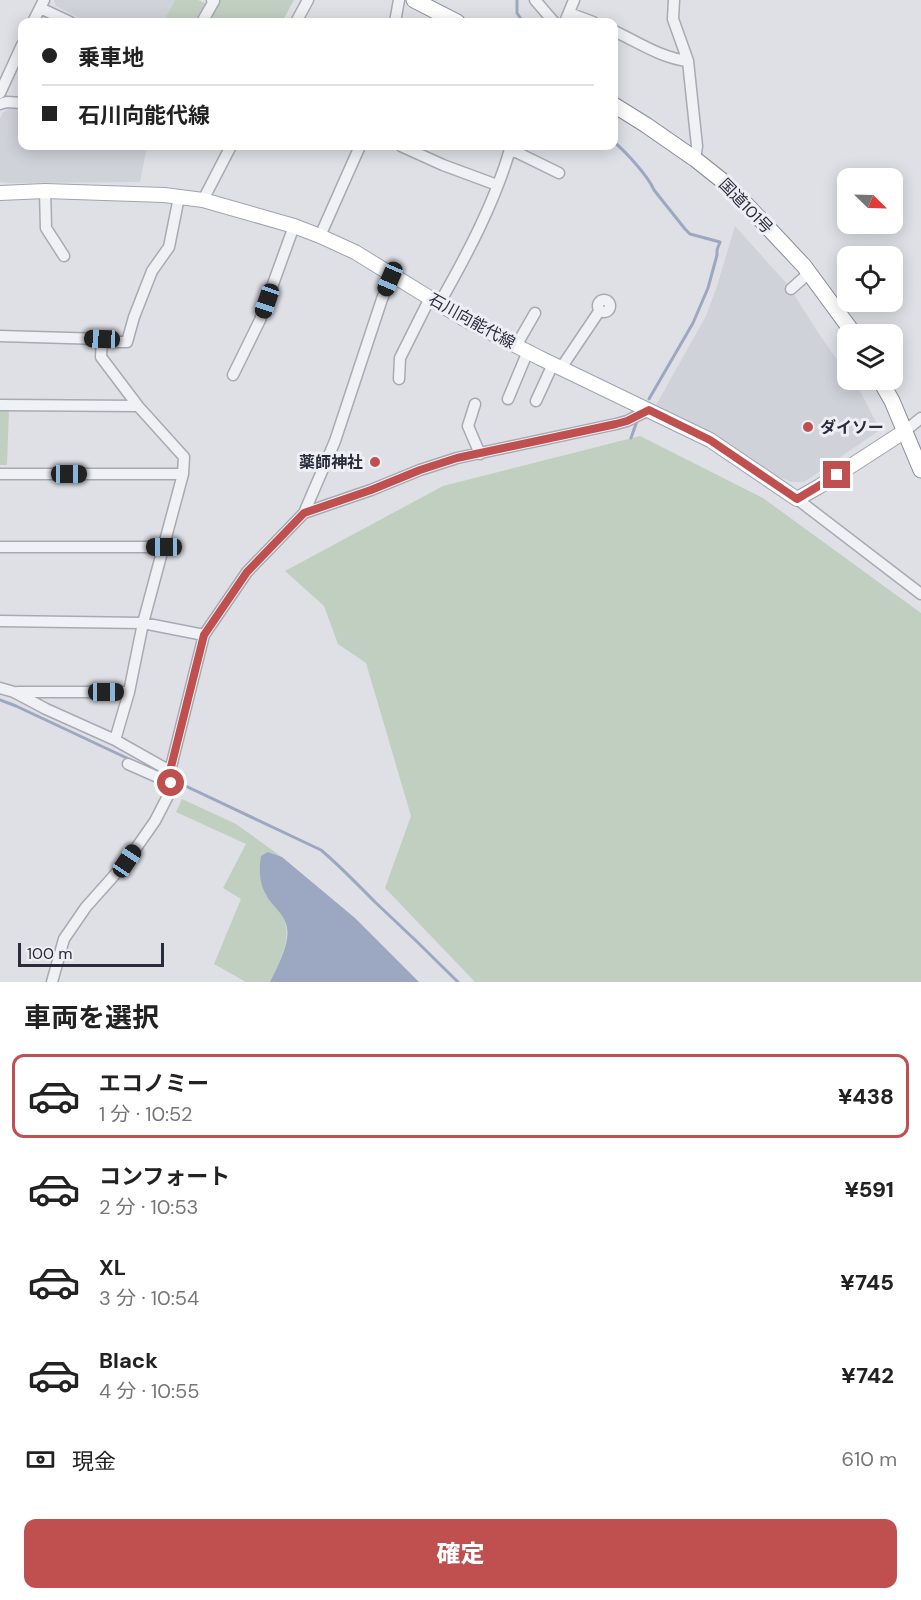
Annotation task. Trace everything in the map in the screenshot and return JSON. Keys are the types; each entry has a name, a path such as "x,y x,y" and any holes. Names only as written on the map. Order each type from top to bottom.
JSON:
{"highway":[{"path":"414,0 449,18"},
{"name":"国道101号","path":"618,107 646,124 729,186 809,273 847,324"},
{"path":"886,390 921,470"}],"main road":[{"name":"石川向能代線","path":"0,193 45,191 153,194 203,200 294,226 355,252 464,319 522,349 710,440 797,499"},
{"path":"797,499 905,431"}],"street":[{"path":"204,18 214,1 212,0"},
{"path":"298,18 308,0"},
{"path":"396,18 399,0"},
{"path":"535,0 551,18"},
{"path":"567,18 574,0"},
{"path":"674,0 673,19 688,61 697,146 695,159"},
{"path":"35,18 42,4 64,18"},
{"path":"618,34 660,54 676,60 688,61"},
{"path":"0,93 18,54"},
{"path":"0,104 18,103"},
{"path":"203,200 229,150"},
{"path":"320,236 358,150"},
{"path":"410,150 497,185"},
{"path":"399,379 400,358 435,301 463,263 491,201 510,150"},
{"path":"516,150 559,174"},
{"path":"45,191 46,228 64,256"},
{"path":"0,336 102,339 102,342 127,342 152,271 169,247 179,197"},
{"path":"233,375 260,320 294,226"},
{"path":"790,289 809,273"},
{"path":"52,982 64,939 86,907 127,861 155,821 172,788 170,771 204,635 247,572 304,513 335,441 392,275"},
{"path":"536,401 557,366 600,310"},
{"path":"508,399 522,349 536,313"},
{"path":"102,342 101,357 138,406 184,457 183,474 143,622 129,692 115,740"},
{"path":"475,404 468,426 480,454"},
{"path":"0,405 138,406"},
{"path":"304,513 457,458 616,424 649,410"},
{"path":"905,431 921,418"},
{"path":"0,474 183,474"},
{"path":"797,499 921,594"},
{"path":"0,547 164,547"},
{"path":"0,621 143,622 204,635"},
{"path":"0,688 14,692 115,740 170,771"},
{"path":"14,692 129,692"},
{"path":"128,764 171,783"}],"shaded area":[{"path":"54,0 175,0 165,18 79,18 56,6"},
{"path":"12,107 18,108 18,150 146,150 140,182 0,182 0,119 2,113"},
{"path":"735,226 788,285 837,360 837,390 859,390 880,430 804,482 792,482 773,475 712,434 656,405 706,316"}],"green space":[{"path":"175,0 198,0 207,4 199,18 165,18"},
{"path":"218,0 294,0 284,18 211,18 220,2"},
{"path":"0,410 9,410 7,465 0,465"},
{"path":"640,436 763,498 921,613 921,982 475,982 385,888 411,816 366,663 338,644 324,606 285,571 443,486"},
{"path":"182,799 236,824 282,857 268,852 265,894 281,913 287,930 284,948 270,982 246,982 214,964 241,899 223,888 246,844 176,812"}],"water":[{"path":"268,852 282,857 355,918 419,982 270,982 287,941 287,928 284,918 268,898 262,884 261,856"}],"waterway":[{"path":"517,0 517,13 520,18"},
{"path":"618,146 642,171 654,190 690,234 720,242 708,288 693,323 649,399"},
{"path":"631,438 637,421"},
{"path":"0,700 131,760"},
{"path":"175,781 321,850 458,982"}],"place":[{"name":"ダイソー","path":"808,427"},
{"name":"薬師神社","path":"375,462"}],"route":[{"path":"171,783 170,771 204,635 247,572 304,513 457,458 616,424 649,410 710,440 797,499 837,475"}]}
